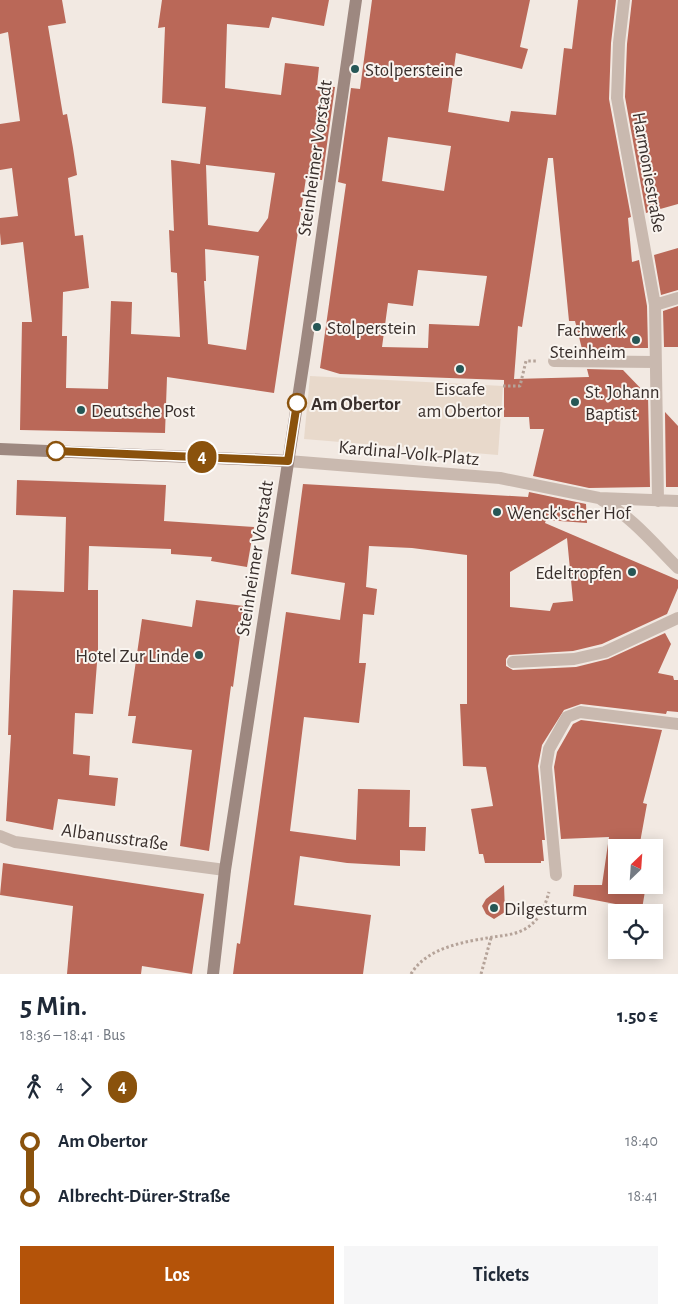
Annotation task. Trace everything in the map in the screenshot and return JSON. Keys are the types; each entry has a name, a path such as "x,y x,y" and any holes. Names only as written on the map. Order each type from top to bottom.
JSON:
{"main road":[{"name":"Steinheimer Vorstadt","path":"213,974 225,870 356,0"},
{"path":"0,449 288,461"}],"street":[{"name":"Harmoniestraße","path":"624,0 619,43 617,98 654,306 658,501"},
{"path":"654,306 678,298"},
{"path":"554,361 655,362"},
{"name":"Kardinal-Volk-Platz","path":"288,461 471,476 527,483 599,498"},
{"path":"599,498 678,501"},
{"path":"599,498 625,515 678,568"},
{"path":"513,662 574,659 605,652 678,618"},
{"path":"556,874 546,767 549,749 567,717 580,712 678,724"},
{"name":"Albanusstraße","path":"0,836 15,842 225,870"}],"path":[{"path":"503,386 520,386 526,361 554,361"},
{"path":"411,974 416,966 431,952 515,934 533,923 544,906 556,874"},
{"path":"481,974 491,938"}],"shaded area":[{"path":"310,376 503,386 498,455 304,439"}],"building":[{"path":"0,0 62,0 66,23 48,26 63,115 67,114 73,148 77,175 68,178 75,236 83,235 89,288 63,292 62,336 67,336 66,388 108,389 111,301 132,302 131,334 180,337 177,273 171,272 169,230 174,231 171,160 200,164 206,107 162,103 165,27 158,28 162,0 329,0 324,26 272,17 269,28 227,24 225,88 281,95 285,63 319,67 317,86 335,87 322,180 306,178 274,393 167,377 165,433 20,430 22,322 32,322 23,242 1,245 0,218 18,216 12,168 0,170 0,124 20,121 8,32 0,34","holes":["206,165 275,173 268,218 258,232 208,225","205,249 259,256 246,350 208,344 204,281 206,281"]},
{"path":"372,0 530,0 520,47 528,49 522,69 456,53 448,112 509,122 511,111 556,115 564,48 572,49 578,0 616,0 611,43 609,99 631,217 628,218 632,262 639,260 647,306 648,348 602,348 607,353 583,353 575,321 569,321 553,158 548,158 522,327 518,326 514,379 589,377 587,369 623,370 648,396 650,487 589,488 533,476 544,429 530,429 529,417 504,417 504,380 340,374 320,368 346,184 338,182 351,88 360,89","holes":["388,137 451,146 444,191 382,181","418,270 487,276 479,326 429,324 428,348 382,347 388,303 413,306"]},
{"path":"632,0 678,0 678,204 646,213 625,97 627,44"},
{"path":"678,248 678,290 661,295 654,255"},
{"path":"678,306 678,347 664,347 663,311"},
{"path":"665,412 678,426 678,487 666,487"},
{"path":"17,480 166,485 164,521 254,527 247,567 211,561 212,557 171,554 171,549 89,546 88,590 98,590 98,650 93,714 75,713 73,754 90,756 89,775 118,778 115,806 58,799 53,830 6,821 11,735 8,735 13,590 64,592 66,517 16,515"},
{"path":"303,484 528,497 529,492 586,504 587,523 546,520 545,523 678,580 678,588 667,614 602,644 573,651 509,655 506,659 506,666 513,670 576,667 608,659 665,633 671,644 658,673 673,676 674,680 678,680 678,712 667,711 666,714 581,704 564,710 542,745 538,766 545,840 542,840 544,861 541,861 541,863 485,863 483,854 479,854 471,809 493,806 486,767 463,766 460,704 467,704 467,555 412,548 369,546 366,587 377,589 374,615 363,614 359,663 366,663 359,723 304,717 290,831 356,840 358,789 410,790 409,827 426,827 425,851 400,850 400,866 347,863 300,856 294,905 371,915 363,974 233,974 237,943 240,944 286,612 340,620 345,583 291,574","holes":["567,538 573,601 553,603 550,611 510,607 510,572"]},
{"path":"196,600 244,606 233,687 231,686 209,851 180,846 192,750 132,743 136,716 128,716 142,619 192,627"},
{"path":"581,720 662,730 643,803 647,804 641,839 609,839 609,837 561,839 554,767 557,752 573,724"},
{"path":"608,844 608,894 644,894 643,904 615,904 573,896 574,885 602,885"},
{"path":"3,863 204,894 192,974 142,966 141,974 67,974 73,906 0,895"},
{"name":"Dilgesturm","path":"504,885 505,912 494,919 486,914 482,906 486,899"}],"bus line":[{"name":"4","path":"56,451 288,461 297,403"}],"place":[{"name":"Stolpersteine","path":"355,69"},
{"name":"Stolperstein","path":"317,327"},
{"name":"Fachwerk Steinheim","path":"636,340"},
{"name":"Eiscafe am Obertor","path":"460,369"},
{"name":"St. Johann Baptist","path":"575,402"},
{"name":"Am Obertor","path":"297,403"},
{"name":"Deutsche Post","path":"81,410"},
{"name":"Wenck'scher Hof","path":"497,512"},
{"name":"Edeltropfen","path":"632,572"},
{"name":"Hotel Zur Linde","path":"199,655"},
{"name":"Dilgesturm","path":"494,908"}]}
